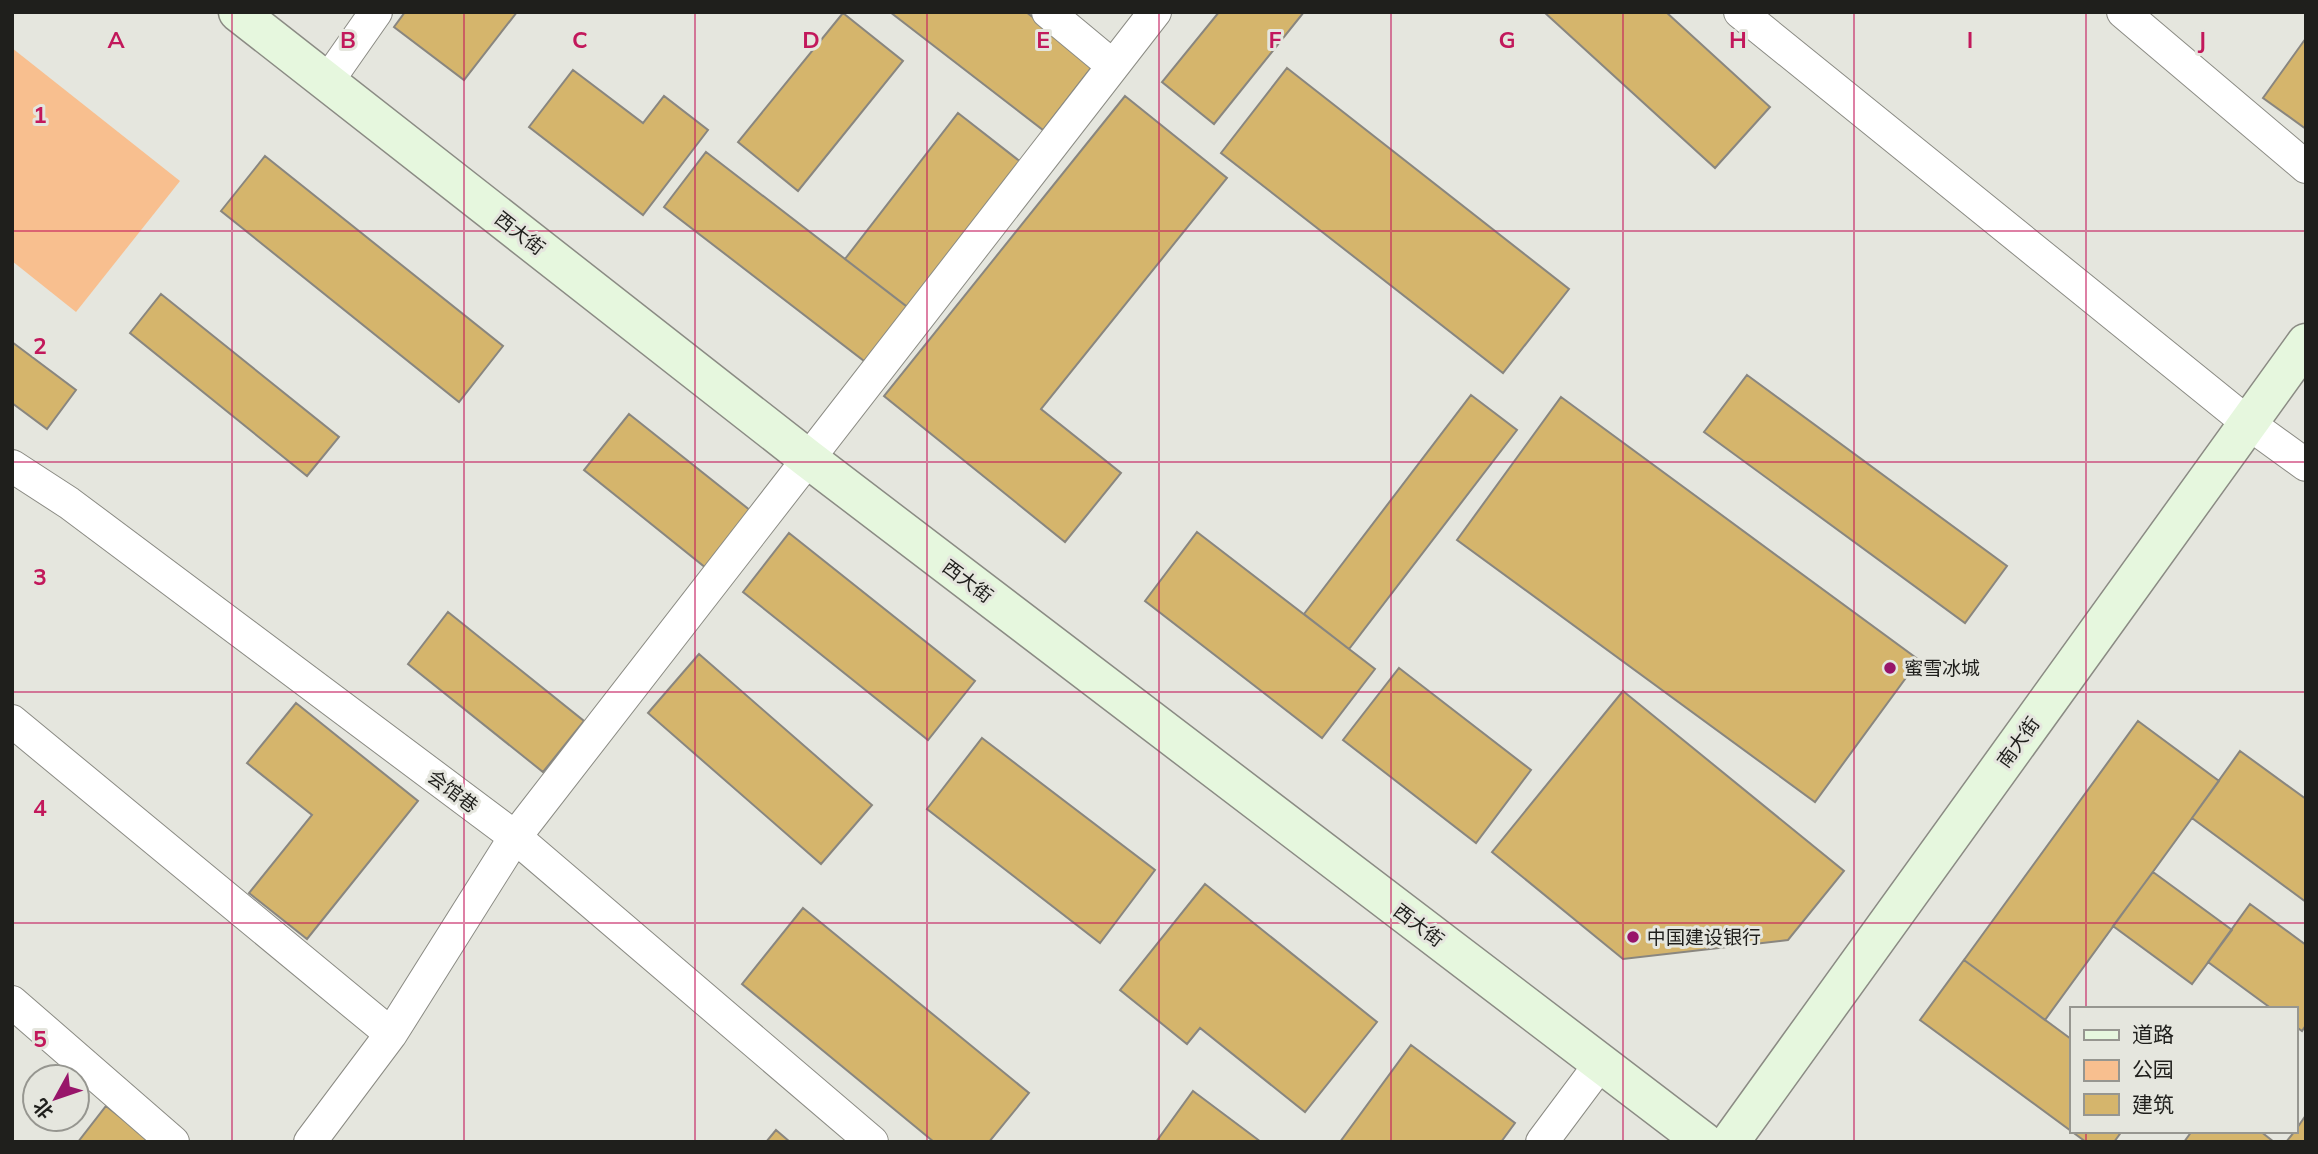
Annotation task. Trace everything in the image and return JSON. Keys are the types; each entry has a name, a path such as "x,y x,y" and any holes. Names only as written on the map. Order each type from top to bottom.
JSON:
{"main road":[{"name":"西大街","path":"238,12 807,458 1704,1142"},
{"name":"南大街","path":"1730,1142 2306,343"}],"street":[{"path":"327,82 376,12"},
{"path":"1048,12 1113,66"},
{"path":"310,1142 391,1034 515,837 1155,12"},
{"path":"1741,12 2248,423 2306,466"},
{"path":"2123,12 2306,167"},
{"name":"会馆巷","path":"12,466 69,503 515,837 872,1142"},
{"path":"12,721 391,1034"},
{"path":"12,1002 173,1142"},
{"path":"1542,1142 1601,1063"}],"green space":[{"path":"12,48 180,181 76,312 12,261"}],"building":[{"path":"405,12 517,12 464,80 394,27"},
{"path":"890,12 1026,12 1094,64 1043,130"},
{"path":"1219,12 1304,12 1214,124 1162,82"},
{"path":"1544,12 1666,12 1770,107 1715,168"},
{"path":"843,13 903,61 798,191 738,142"},
{"path":"2306,38 2306,129 2263,98"},
{"path":"1287,68 1569,289 1503,373 1221,153"},
{"path":"573,70 643,123 664,96 708,130 643,215 529,127"},
{"path":"1125,96 1227,178 1041,409 1121,473 1065,542 884,396"},
{"path":"958,113 1022,163 910,309 845,259"},
{"path":"706,152 910,309 868,364 664,207"},
{"path":"265,156 503,346 459,402 221,211"},
{"path":"161,294 339,437 307,476 130,333"},
{"path":"12,342 76,390 47,429 12,403"},
{"path":"1747,375 2007,566 1965,623 1704,432"},
{"path":"1471,395 1517,430 1349,649 1304,614"},
{"path":"1561,397 1919,660 1815,802 1457,540"},
{"path":"629,414 751,511 706,568 584,470"},
{"path":"1197,532 1375,669 1322,738 1145,601"},
{"path":"789,533 975,681 928,740 743,592"},
{"path":"448,612 584,721 543,772 408,664"},
{"path":"699,654 872,805 821,864 648,713"},
{"path":"1399,668 1531,770 1476,843 1343,740"},
{"path":"1623,691 1844,871 1788,940 1623,959 1492,852"},
{"path":"296,703 418,801 307,939 249,893 312,815 247,763"},
{"path":"2138,721 2219,781 2045,1020 1964,960"},
{"path":"982,738 1155,870 1100,943 927,809"},
{"path":"2240,751 2306,799 2306,902 2192,818"},
{"path":"2153,872 2232,930 2192,984 2113,926"},
{"path":"1205,884 1377,1022 1305,1112 1200,1028 1187,1044 1120,990"},
{"path":"2250,904 2306,945 2306,1025 2302,1031 2297,1027 2297,1007 2269,1007 2208,962"},
{"path":"803,908 1029,1093 989,1142 934,1142 742,984"},
{"path":"1964,960 2070,1038 2070,1130 1920,1020"},
{"path":"1411,1045 1515,1123 1501,1142 1340,1142"},
{"path":"1193,1091 1261,1142 1156,1142"},
{"path":"106,1106 152,1142 78,1142 85,1133 91,1133 91,1125"},
{"path":"2306,1115 2306,1142 2286,1142 2293,1133 2297,1133 2297,1128"},
{"path":"776,1130 790,1142 766,1142"},
{"path":"2074,1133 2121,1133 2114,1142 2086,1142"},
{"path":"2191,1133 2263,1133 2274,1142 2184,1142"}],"place":[{"name":"蜜雪冰城","path":"1890,668"},
{"name":"中国建设银行","path":"1633,937"}]}
